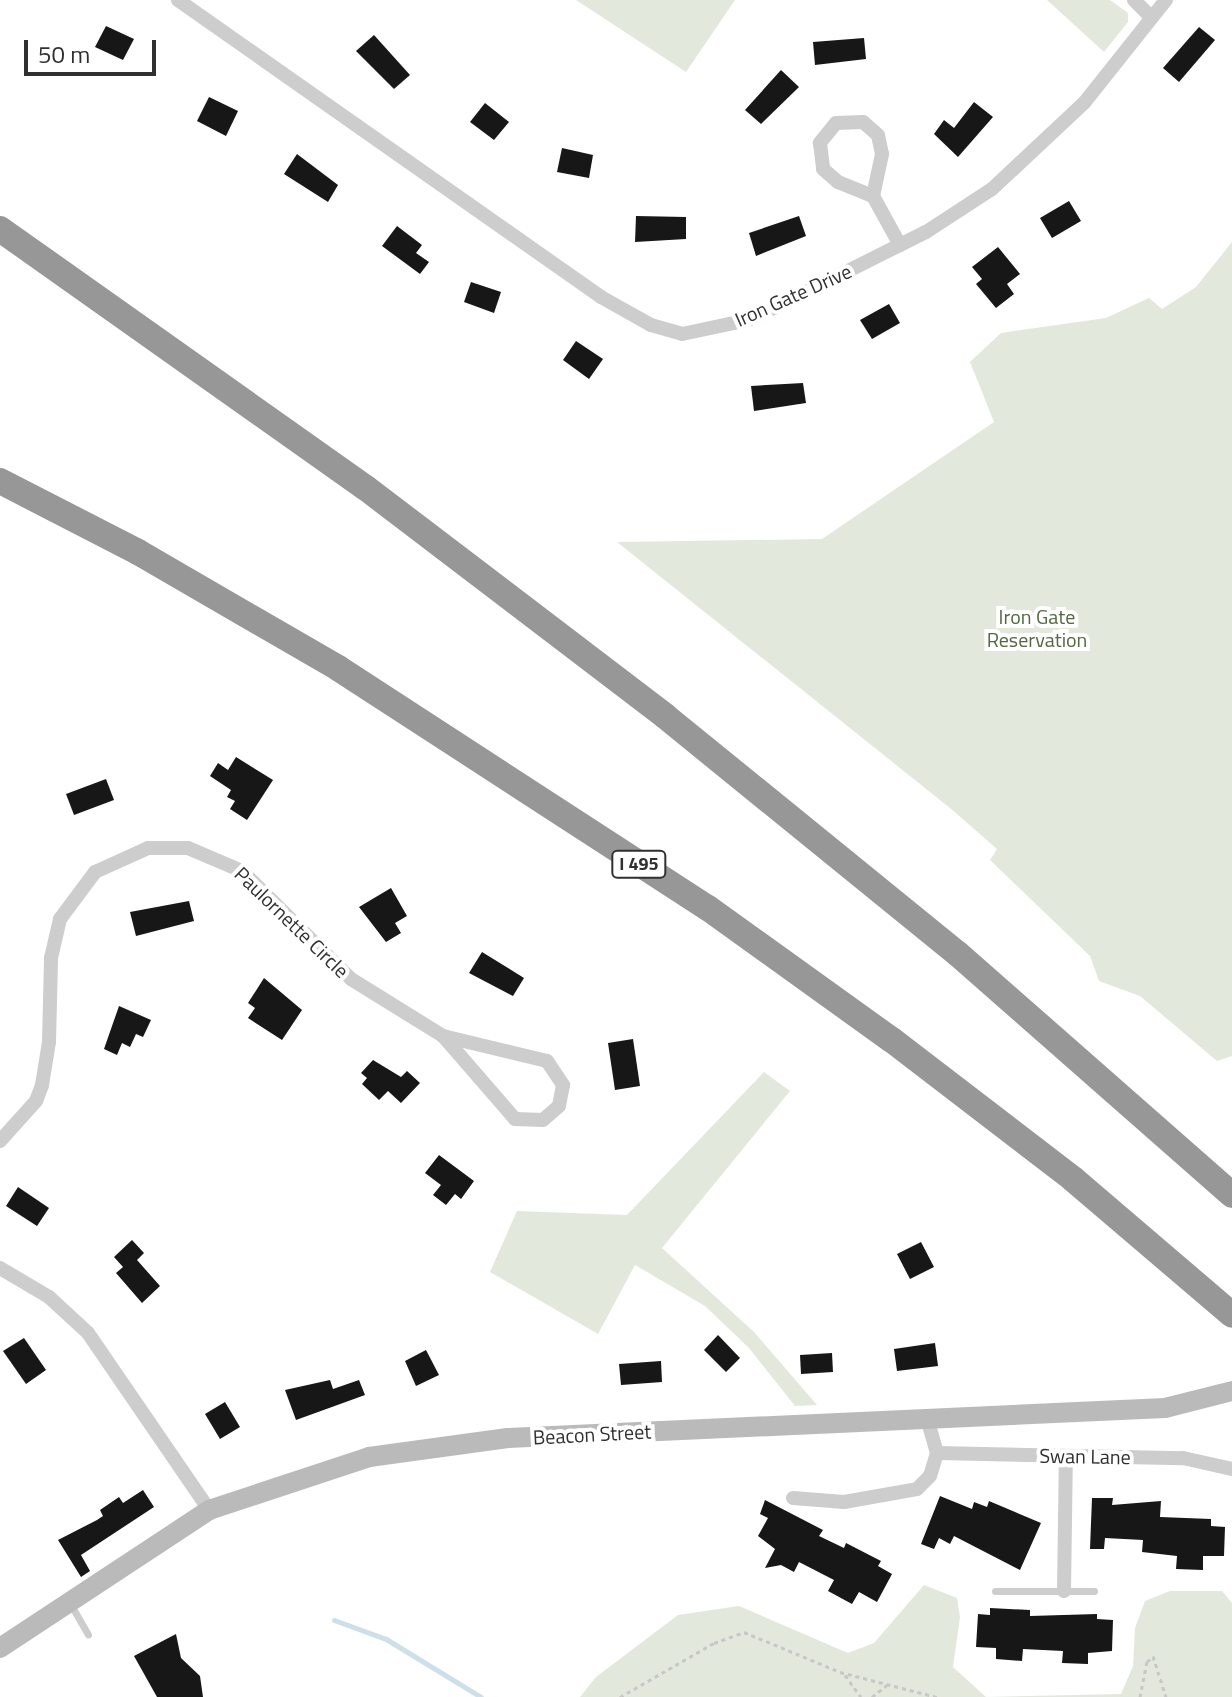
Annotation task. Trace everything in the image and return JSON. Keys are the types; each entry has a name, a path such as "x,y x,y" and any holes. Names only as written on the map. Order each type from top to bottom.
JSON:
{"highway":[{"path":"0,229 366,488 665,716 958,954 1232,1195"},
{"name":"I 495","path":"0,481 138,552 338,668 708,908 892,1040 1061,1170 1232,1315"}],"main road":[{"name":"Beacon Street","path":"0,1648 209,1510 369,1457 436,1445 1165,1408 1232,1391"}],"street":[{"name":"Iron Gate Drive","path":"178,0 601,297 651,325 682,334 748,320 900,245 992,189 1032,157 1084,103 1166,0"},
{"path":"1134,0 1152,18"},
{"path":"873,196 881,141 863,122 836,123 822,137 820,163 833,178 873,196 900,245"},
{"name":"Paulornette Circle","path":"0,1141 27,1114 42,1085 49,1042 51,958 60,919 95,872 148,848 188,848 225,860 257,884 351,979 443,1036 515,1119 536,1122 559,1106 561,1078 547,1061 443,1036"},
{"path":"0,1268 49,1297 88,1333 209,1510"},
{"path":"793,1498 844,1502 917,1489 930,1476 937,1453 927,1419"},
{"name":"Swan Lane","path":"937,1453 1183,1458 1232,1469"},
{"path":"1064,1591 1066,1456"}],"lane":[{"path":"995,1591 1094,1591"},
{"path":"70,1603 88,1635"}],"path":[{"path":"620,1697 737,1632 842,1673 937,1697"},
{"path":"1140,1697 1147,1662 1153,1656 1166,1697"},
{"path":"842,1673 861,1697"},
{"path":"872,1697 887,1685"}],"green space":[{"path":"576,0 735,0 686,72"},
{"path":"1047,0 1110,0 1128,13 1128,22 1104,52"},
{"name":"Iron Gate Reservation","path":"1232,242 1232,1056 1217,1061 1140,996 1099,981 1090,956 990,860 997,849 617,542 822,539 994,422 970,362 1001,333 1106,318 1149,298 1162,309 1196,287"},
{"path":"764,1072 790,1091 662,1248 754,1332 817,1405 795,1406 749,1348 705,1306 635,1265 598,1334 490,1272 517,1211 627,1215"},
{"path":"924,1585 957,1598 960,1617 953,1667 986,1697 580,1697 596,1677 678,1615 739,1606 848,1653 874,1643"},
{"path":"1170,1591 1222,1591 1232,1603 1232,1697 986,1697 1121,1694 1133,1666 1135,1628 1145,1601"}],"building":[{"path":"106,26 134,39 123,60 95,47"},
{"path":"1199,27 1215,40 1179,82 1163,68"},
{"path":"374,35 410,75 394,89 356,51"},
{"path":"864,38 866,59 815,65 813,42"},
{"path":"781,70 799,87 761,124 745,110"},
{"path":"209,97 238,111 226,136 197,121"},
{"path":"974,102 993,117 958,157 934,134 944,120 954,128"},
{"path":"485,103 509,122 494,140 470,122"},
{"path":"562,148 593,155 589,178 557,172"},
{"path":"297,154 338,185 328,202 284,174"},
{"path":"1069,201 1081,221 1052,238 1040,218"},
{"path":"636,216 686,217 686,239 635,242"},
{"path":"799,216 806,236 756,256 749,233"},
{"path":"397,226 422,245 416,253 429,262 420,274 382,246"},
{"path":"998,247 1020,274 1007,284 1014,294 996,308 976,284 982,279 972,267"},
{"path":"471,282 501,292 494,313 464,302"},
{"path":"889,304 900,323 872,339 860,320"},
{"path":"576,341 603,359 589,379 563,360"},
{"path":"803,383 806,403 754,411 751,386"},
{"path":"236,757 273,780 247,820 230,809 235,801 227,797 231,790 210,776 218,763 228,770"},
{"path":"106,779 114,800 74,815 66,794"},
{"path":"391,888 407,916 395,923 401,933 386,942 359,907"},
{"path":"189,901 194,921 136,936 130,912"},
{"path":"482,952 524,978 513,996 469,973"},
{"path":"264,978 302,1010 282,1040 248,1018 255,1008 248,1003"},
{"path":"119,1006 151,1020 143,1037 136,1034 130,1047 122,1043 117,1055 104,1049"},
{"path":"633,1039 640,1086 615,1090 608,1043"},
{"path":"373,1060 401,1077 407,1071 420,1083 401,1103 388,1091 379,1100 362,1084 367,1078 361,1073"},
{"path":"439,1155 474,1181 461,1199 455,1194 446,1205 433,1195 441,1185 425,1173"},
{"path":"18,1187 49,1208 37,1226 6,1206"},
{"path":"132,1240 144,1253 137,1260 160,1286 142,1303 116,1273 123,1267 114,1257"},
{"path":"921,1242 934,1267 910,1279 897,1254"},
{"path":"718,1335 740,1358 726,1372 704,1350"},
{"path":"24,1338 46,1370 26,1384 3,1351"},
{"path":"935,1343 938,1366 897,1371 894,1349"},
{"path":"426,1350 439,1375 416,1386 405,1361"},
{"path":"832,1353 833,1372 801,1374 800,1355"},
{"path":"661,1361 662,1382 621,1385 619,1364"},
{"path":"330,1380 333,1389 359,1380 365,1395 296,1420 285,1390"},
{"path":"225,1402 240,1427 220,1439 205,1414"},
{"path":"143,1490 154,1507 81,1555 90,1571 81,1577 58,1540 103,1516 100,1510 119,1497 123,1503"},
{"path":"940,1496 972,1509 974,1502 987,1507 989,1501 1041,1523 1020,1570 954,1536 950,1544 939,1538 934,1549 921,1544"},
{"path":"1092,1498 1113,1498 1112,1505 1161,1501 1160,1517 1211,1519 1211,1526 1225,1527 1224,1556 1203,1556 1203,1570 1176,1569 1177,1556 1142,1552 1143,1540 1105,1538 1104,1549 1090,1549"},
{"path":"765,1500 823,1530 819,1536 844,1548 846,1543 881,1561 878,1566 892,1574 877,1602 859,1592 852,1604 828,1591 834,1580 799,1562 794,1572 781,1565 765,1568 775,1549 758,1536 768,1518 760,1514"},
{"path":"990,1608 1030,1610 1030,1616 1097,1614 1097,1619 1113,1620 1112,1651 1088,1653 1088,1664 1062,1663 1063,1651 1023,1649 1022,1661 996,1659 996,1648 976,1647 978,1614 990,1615"},
{"path":"176,1634 181,1658 200,1676 203,1697 157,1697 134,1656"}],"waterway":[{"path":"334,1620 386,1639 481,1697"}]}
